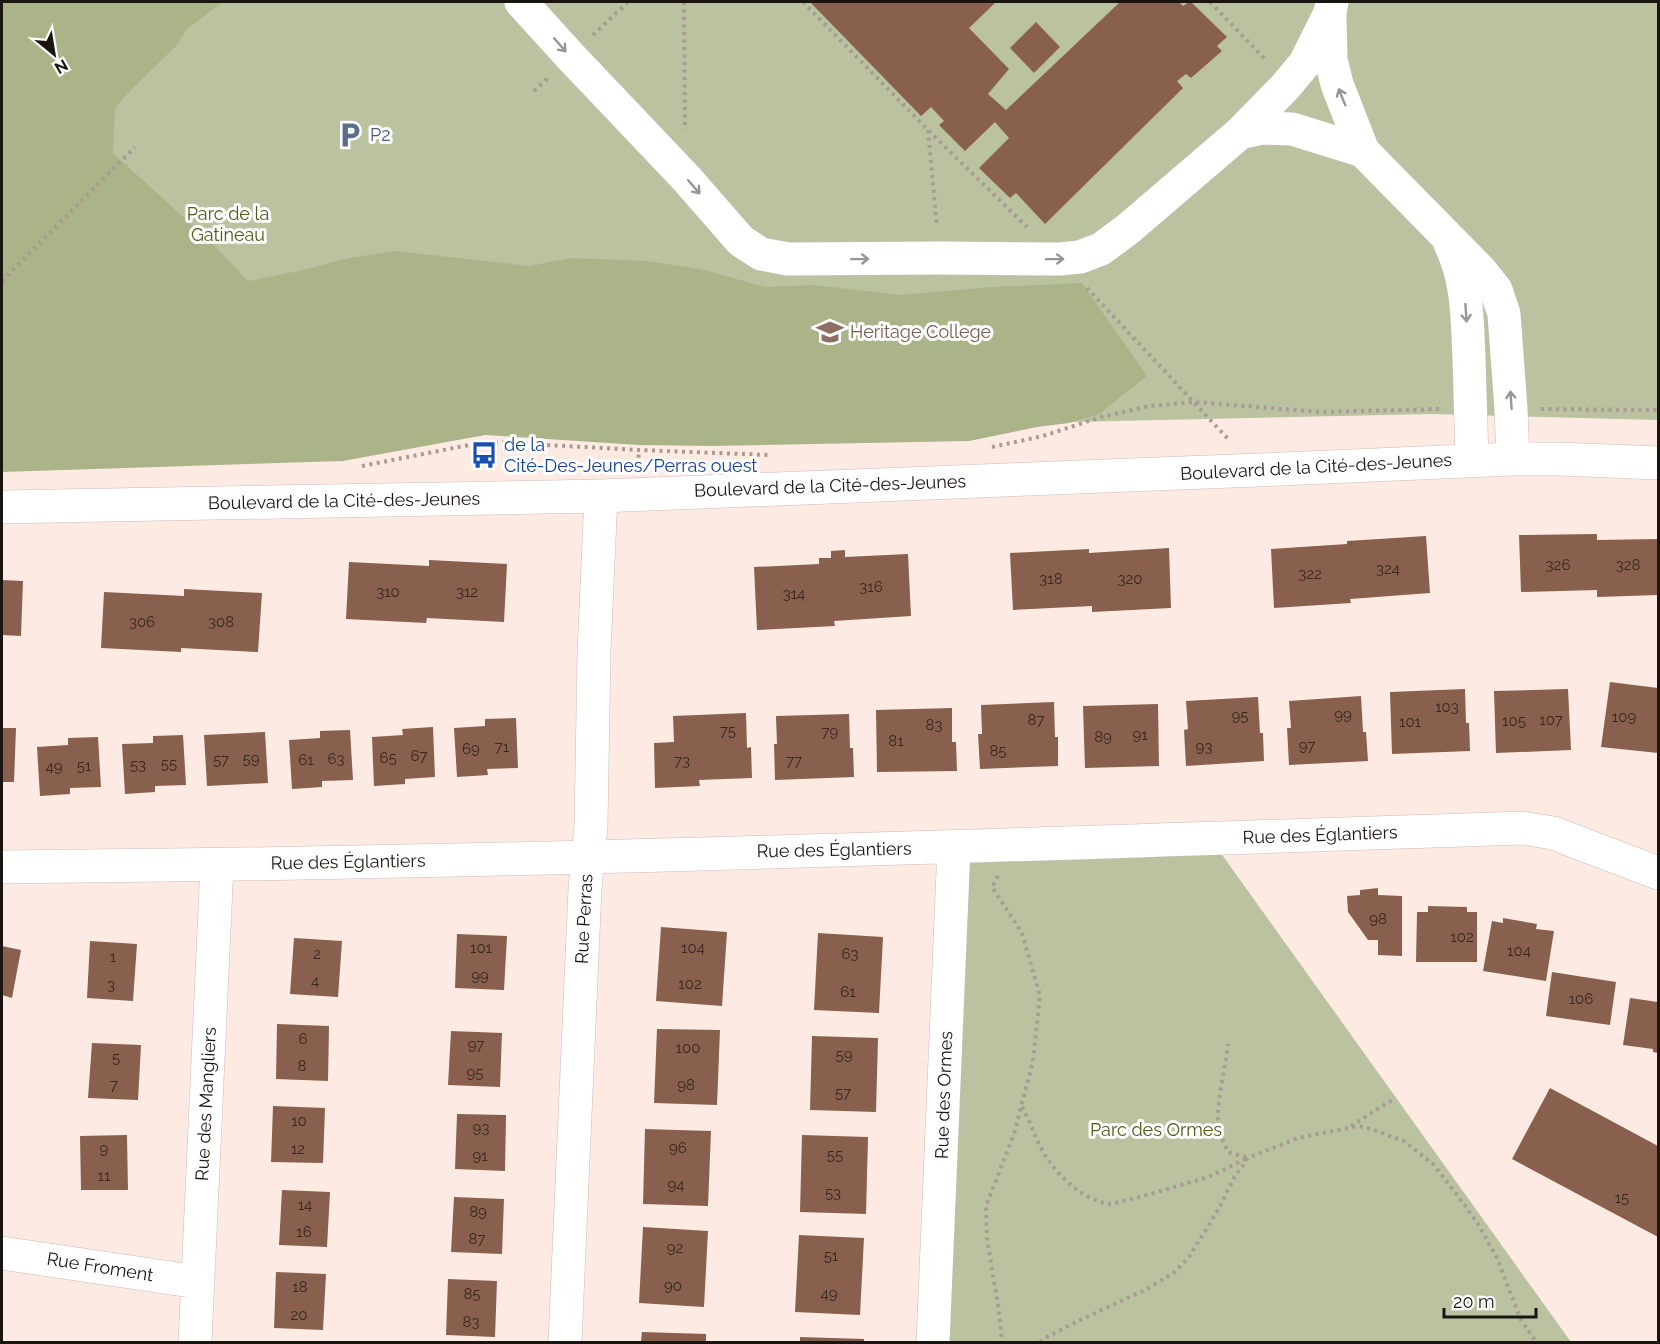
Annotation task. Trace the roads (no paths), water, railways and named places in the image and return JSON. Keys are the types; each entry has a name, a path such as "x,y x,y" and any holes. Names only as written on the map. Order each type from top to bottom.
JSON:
{"street":[{"path":"521,2 686,178 741,241 761,254 788,260 940,258 1060,260 1080,258 1101,249 1128,229 1240,133 1285,87 1305,63 1331,7"},
{"path":"1331,7 1331,60 1337,84 1363,151 1497,290 1504,314 1513,459"},
{"path":"1240,133 1263,128 1292,129 1363,151"},
{"path":"1447,237 1464,281 1472,460"},
{"name":"Boulevard de la Cité-des-Jeunes","path":"2,507 601,496 1472,460 1559,459 1659,463"},
{"name":"Rue Perras","path":"565,1342 584,898 591,826 594,652 601,496"},
{"name":"Rue des Églantiers","path":"2,867 588,857 1522,828 1554,833 1659,873"},
{"name":"Rue des Ormes","path":"933,1342 954,847"},
{"name":"Rue des Mangliers","path":"195,1342 217,865"},
{"name":"Rue Froment","path":"2,1253 198,1282"}],"place":[{"name":"P2","path":"350,135"},
{"name":"Heritage College","path":"830,332"},
{"name":"de la Cité-Des-Jeunes/Perras ouest","path":"484,455"}],"park label":[{"name":"Parc de la Gatineau","path":"228,224"},
{"name":"Parc des Ormes","path":"1156,1130"}]}
